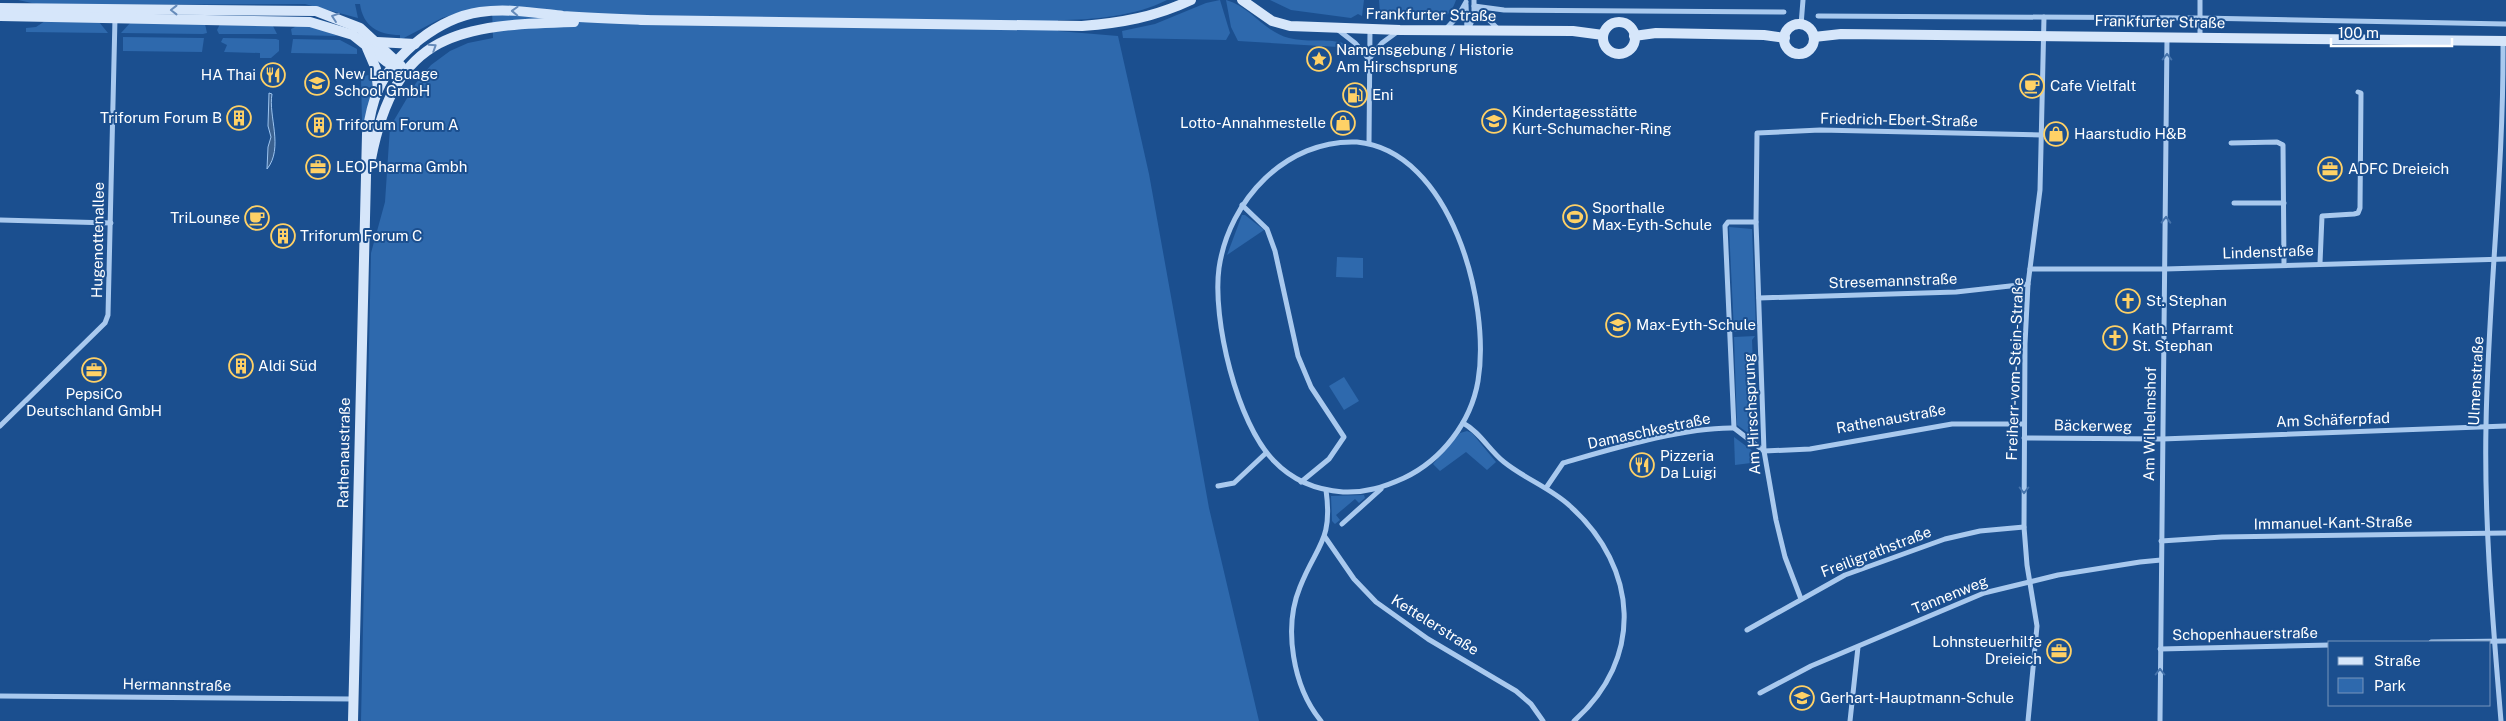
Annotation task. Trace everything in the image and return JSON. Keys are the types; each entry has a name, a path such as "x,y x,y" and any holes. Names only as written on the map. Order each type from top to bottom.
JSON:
{"street":[{"path":"0,8 310,22 339,30 405,71 434,46 466,32 564,22 647,20 1082,26 1134,20 1160,13 1191,0"},
{"name":"Frankfurter Straße","path":"1242,0 1272,21 1290,26 1444,31 1573,31 1603,35"},
{"name":"Frankfurter Straße","path":"1252,0 1262,14"},
{"path":"1801,25 1804,0"},
{"path":"2200,0 2200,38"},
{"path":"1444,31 1458,16 1466,1"},
{"path":"1466,1 1467,31"},
{"path":"1467,31 1474,16 1474,3"},
{"path":"1474,3 1501,31"},
{"name":"Frankfurter Straße","path":"1474,3 1504,10 1784,12"},
{"path":"0,16 306,10 349,22 377,42 395,64"},
{"path":"377,42 415,44 451,22 480,12 510,10 647,20"},
{"name":"Hugenottenallee","path":"0,426 105,323 109,309 115,14"},
{"name":"Frankfurter Straße","path":"1818,16 2200,18 2506,24"},
{"name":"Freiherr-vom-Stein-Straße","path":"2028,721 2037,626 2029,582 2024,528 2024,424 2028,284 2039,207 2044,17"},
{"path":"1617,22 1630,27 1634,36 1630,48 1618,54 1612,52 1605,45 1603,35 1608,26 1617,22"},
{"path":"1801,25 1810,29 1814,36 1813,46 1800,54 1787,48 1785,38 1791,27 1801,25"},
{"path":"1337,29 1355,43 1369,59"},
{"path":"1369,143 1370,29"},
{"path":"1369,59 1382,43 1400,30"},
{"path":"1634,36 1656,33 1764,35 1785,38"},
{"name":"Frankfurter Straße","path":"1814,36 1841,34 2043,35 2505,41"},
{"name":"Am Wilhelmshof","path":"2160,721 2167,38"},
{"name":"Ulmenstraße","path":"2501,721 2494,641 2486,426 2504,152 2505,41"},
{"path":"364,44 376,69 378,90"},
{"name":"Rathenaustraße","path":"353,721 367,134 378,90 395,64 415,44"},
{"name":"Rathenaustraße","path":"366,186 378,127 390,95 405,71"},
{"path":"2320,263 2322,216 2354,214 2358,213 2360,208 2361,93 2358,92"},
{"name":"Friedrich-Ebert-Straße","path":"1757,133 1820,130 2042,135"},
{"name":"Am Hirschsprung","path":"1757,133 1756,222 1764,451 1776,520 1785,557 1801,599"},
{"path":"1340,142 1369,143 1388,150 1422,174 1450,217 1466,257 1476,304 1480,356 1477,388 1463,423 1451,441 1429,463 1410,475 1381,488 1357,492 1326,490 1301,482 1284,471 1266,453 1245,411 1234,382 1219,308 1218,279 1223,246 1242,205 1267,176 1284,163 1303,152 1340,142"},
{"path":"2232,143 2277,142 2283,144 2284,264"},
{"path":"2234,203 2284,203"},
{"path":"1242,205 1263,223 1271,237 1298,356 1311,387 1344,437 1329,459 1301,482"},
{"path":"0,220 110,223"},
{"name":"Am Hirschsprung","path":"1734,428 1725,226 1728,222 1756,222"},
{"name":"Lindenstraße","path":"2030,269 2165,269 2320,263 2506,260"},
{"name":"Stresemannstraße","path":"1759,298 1956,292 2028,284"},
{"path":"1463,423 1476,431 1503,462 1546,488 1578,513 1602,543 1618,576 1624,607 1622,642 1614,670 1603,689 1574,721"},
{"name":"Rathenaustraße","path":"1764,451 1810,449 1952,424 2024,424"},
{"name":"Am Schäferpfad","path":"2162,439 2506,426"},
{"name":"Damaschkestraße","path":"1546,488 1563,462 1661,438 1712,429 1734,428 1764,451"},
{"name":"Bäckerweg","path":"2024,438 2162,439"},
{"path":"1218,486 1234,484 1266,453"},
{"path":"1342,524 1381,488"},
{"path":"1321,721 1308,701 1301,684 1293,652 1292,631 1297,594 1325,537 1328,520 1326,490"},
{"name":"Freiligrathstraße","path":"1747,630 1844,575 1945,539 1980,531 2024,528"},
{"name":"Immanuel-Kant-Straße","path":"2161,541 2222,537 2506,533"},
{"name":"Kettelerstraße","path":"1325,537 1354,579 1376,602 1433,642 1516,691 1531,704 1543,721"},
{"name":"Tannenweg","path":"1760,693 1811,666 1984,593 2099,568 2161,560"},
{"path":"2491,641 2506,640"},
{"name":"Schopenhauerstraße","path":"2160,649 2328,645"},
{"path":"1850,721 1858,647"},
{"name":"Hermannstraße","path":"0,696 354,699"}],"green space":[{"path":"18,0 1167,0 1142,10 1114,16 1058,20 1058,31 1118,36 1149,174 1209,508 1259,721 361,721 371,253 385,202 390,127 416,83 431,65 450,51 468,43 493,38 492,8 464,11 442,18 400,40 400,35 392,35 373,28 364,18 360,4 355,4 358,18 305,4 41,5"},
{"path":"1220,0 1230,33 1226,40 1123,38 1122,31 1155,24 1206,3"},
{"path":"1226,0 1235,3 1280,35 1299,40 1346,44 1361,56 1338,47 1238,41 1231,27"},
{"path":"1270,0 1364,0 1362,16 1358,14 1351,18 1291,10"},
{"path":"1379,0 1456,0 1451,10 1442,18 1420,20 1392,18 1380,14"},
{"path":"45,21 99,22 108,33 26,32 26,28 36,27"},
{"path":"131,22 205,24 207,33 121,33"},
{"path":"220,24 273,26 277,34 219,34 217,30"},
{"path":"297,26 311,26 338,36 292,35 291,29"},
{"path":"123,37 204,38 202,52 123,51"},
{"path":"223,38 276,39 279,40 279,51 271,58 260,58 260,53 224,52 227,45 221,42"},
{"path":"293,39 340,40 357,49 357,54 291,53"},
{"path":"372,74 372,92 364,123 362,122 361,77"},
{"path":"1242,215 1245,215 1264,230 1227,255"},
{"path":"1729,227 1752,229 1756,330 1734,332"},
{"path":"1337,257 1363,258 1363,278 1336,277"},
{"path":"1755,336 1752,340 1756,432 1759,441 1737,425 1734,337"},
{"path":"1344,377 1359,401 1344,410 1329,386"},
{"path":"1467,431 1472,433 1496,462 1487,470 1466,452 1440,471 1433,464 1460,433"},
{"path":"1734,437 1758,455 1759,462 1735,465"},
{"path":"1364,495 1365,498 1359,503 1355,499 1336,515 1340,520 1335,524 1332,521 1331,496"}],"shaded area":[{"path":"269,93 272,94 271,103 275,142 272,161 267,169 268,147 271,137 268,126"}],"place":[{"name":"Namensgebung / Historie Am Hirschsprung","path":"1319,59"},
{"name":"HA Thai","path":"273,75"},
{"name":"New Language School GmbH","path":"317,83"},
{"name":"Cafe Vielfalt","path":"2032,86"},
{"name":"Eni","path":"1355,95"},
{"name":"Triforum Forum B","path":"239,118"},
{"name":"Kindertagesstätte Kurt-Schumacher-Ring","path":"1494,121"},
{"name":"Lotto-Annahmestelle","path":"1343,123"},
{"name":"Triforum Forum A","path":"319,125"},
{"name":"Haarstudio H&B","path":"2056,134"},
{"name":"LEO Pharma Gmbh","path":"318,167"},
{"name":"ADFC Dreieich","path":"2330,169"},
{"name":"Sporthalle Max-Eyth-Schule","path":"1575,217"},
{"name":"TriLounge","path":"257,218"},
{"name":"Triforum Forum C","path":"283,236"},
{"name":"St. Stephan","path":"2128,301"},
{"name":"Max-Eyth-Schule","path":"1618,325"},
{"name":"Kath. Pfarramt St. Stephan","path":"2115,338"},
{"name":"Aldi Süd","path":"241,366"},
{"name":"PepsiCo Deutschland GmbH","path":"94,370"},
{"name":"Pizzeria Da Luigi","path":"1642,465"},
{"name":"Lohnsteuerhilfe Dreieich","path":"2059,651"},
{"name":"Gerhart-Hauptmann-Schule","path":"1802,698"}]}
